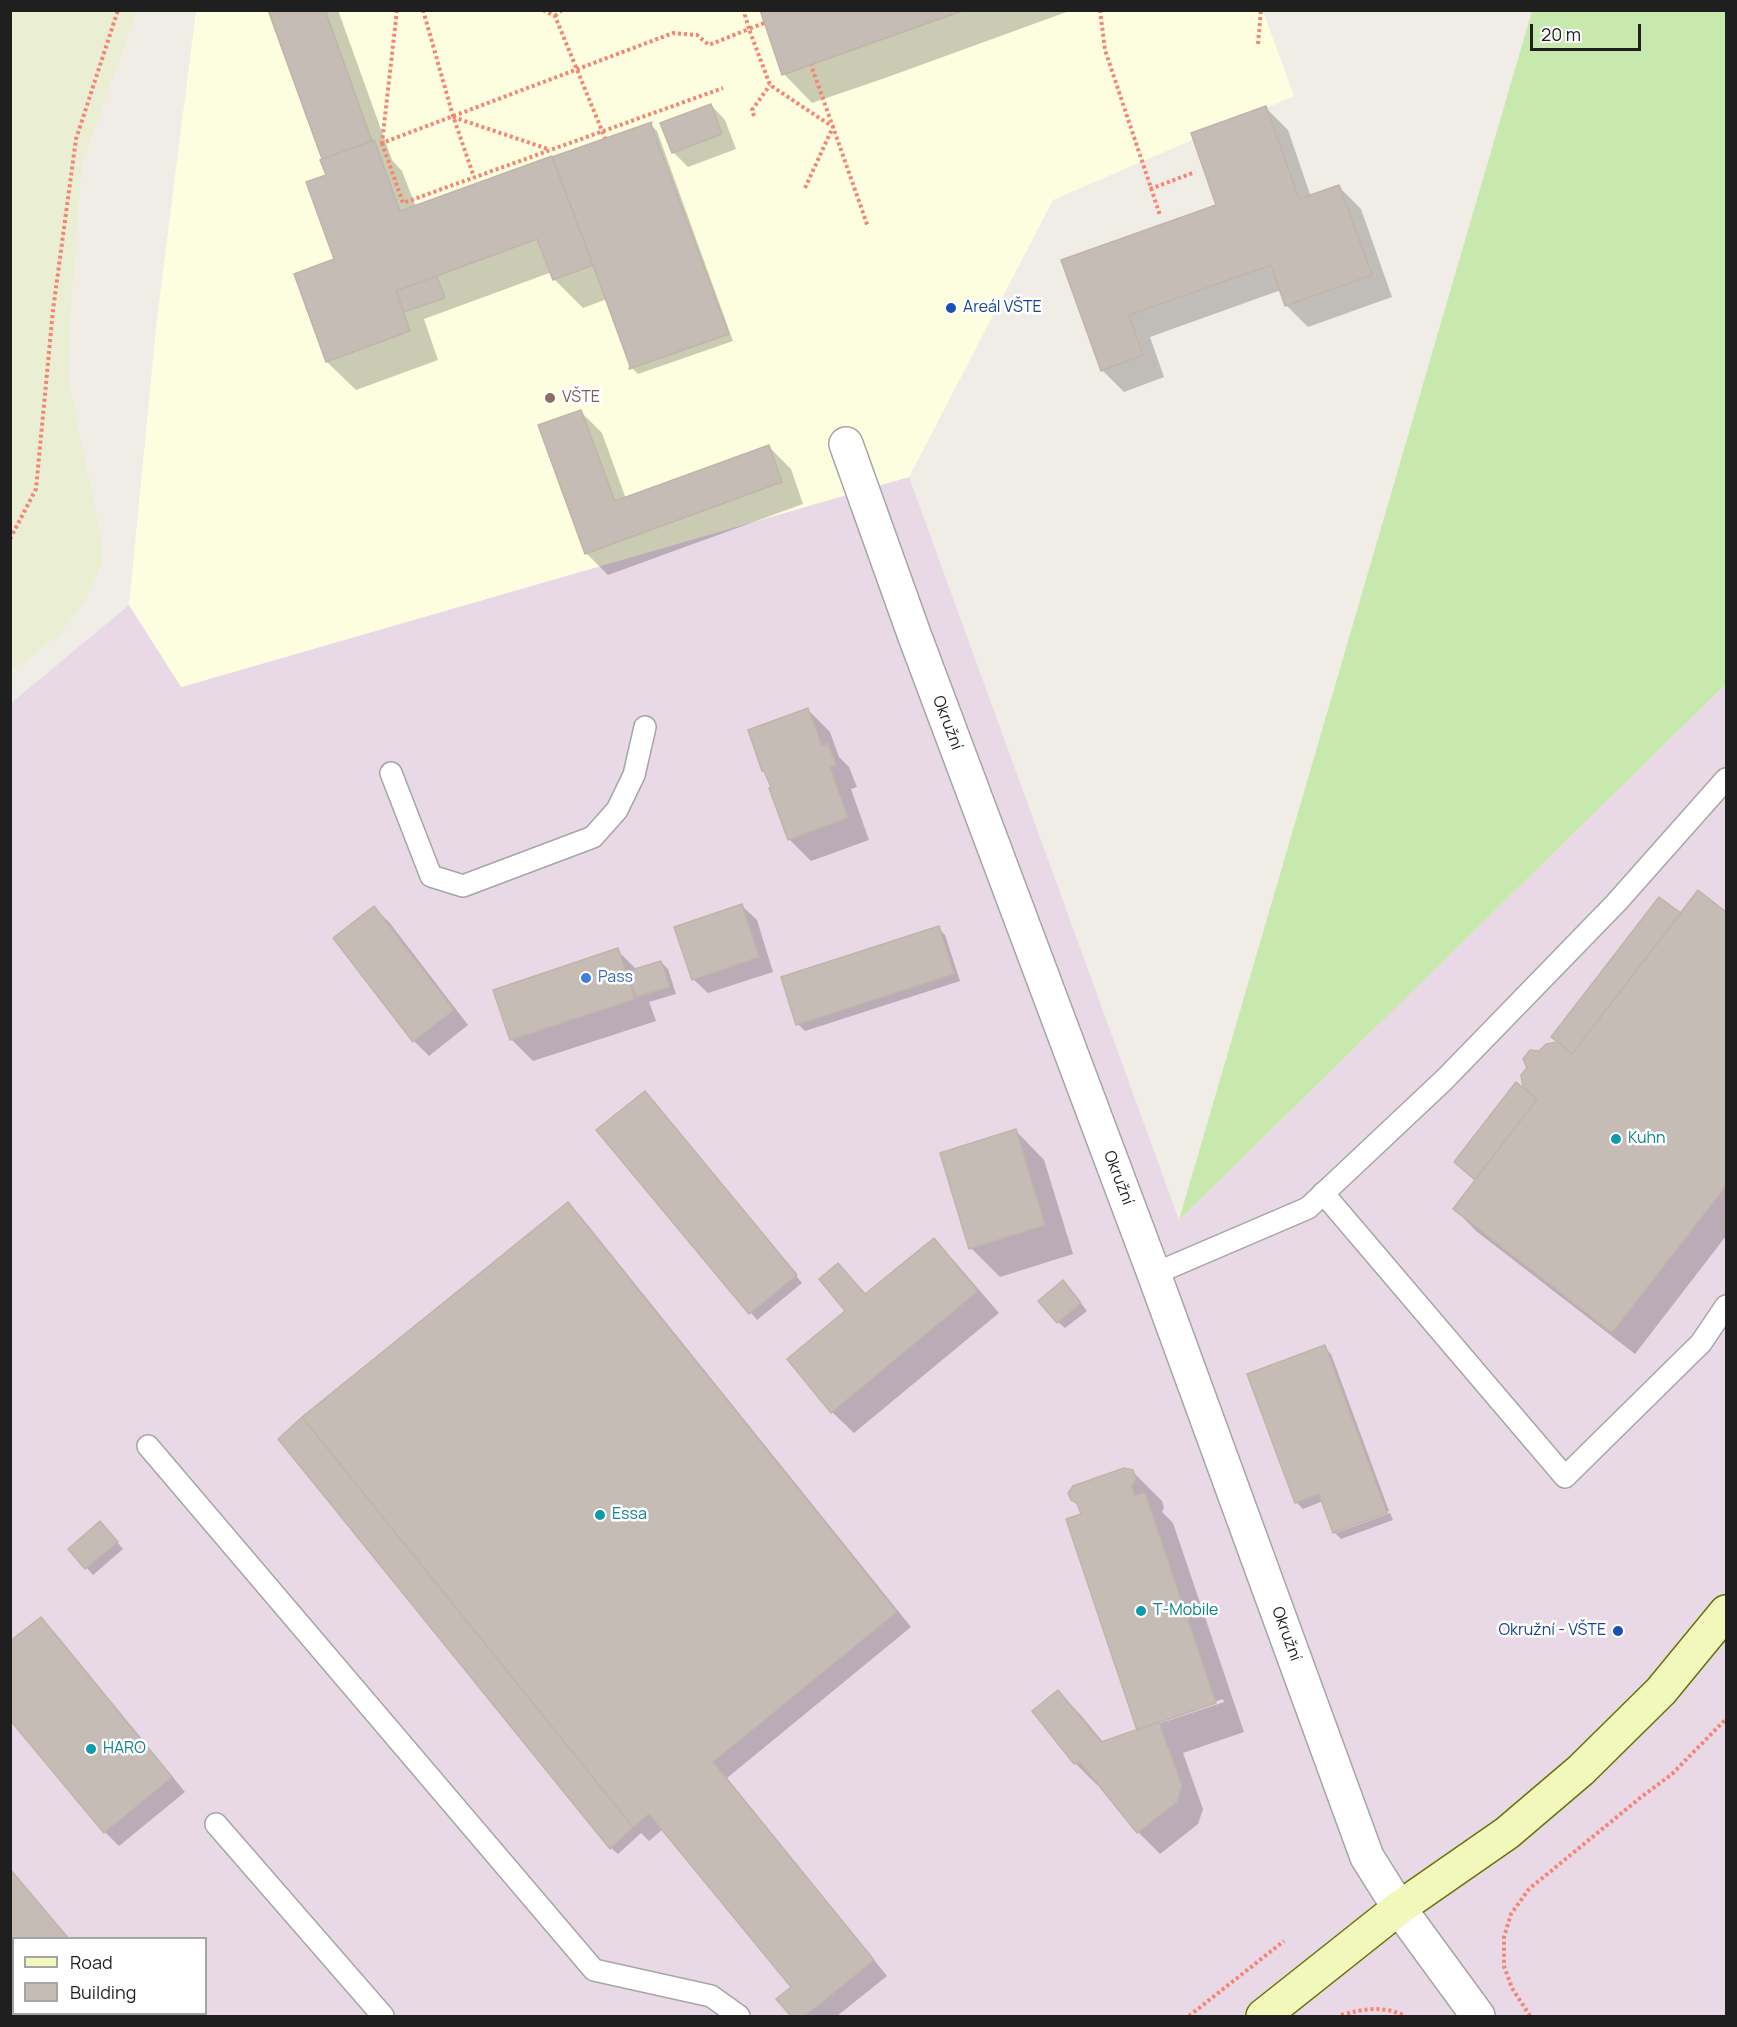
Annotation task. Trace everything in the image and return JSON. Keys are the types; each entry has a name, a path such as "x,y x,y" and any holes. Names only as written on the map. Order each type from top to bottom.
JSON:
{"main road":[{"path":"1263,2016 1399,1908 1507,1833 1581,1770 1660,1691 1726,1612"}],"street":[{"name":"Okružní","path":"846,444 914,634 1154,1274 1367,1857 1399,1908 1478,2016"}],"lane":[{"path":"391,772 431,876 463,886 592,837 617,810 634,775 645,727"},
{"path":"1154,1274 1308,1208 1444,1080 1616,903 1726,779"},
{"path":"1323,1193 1566,1478 1701,1343 1726,1306"},
{"path":"148,1446 594,1970 711,1996 740,2016"},
{"path":"216,1824 382,2016"}],"path":[{"path":"10,539 36,489 54,310 76,139 118,10"},
{"path":"397,10 382,143 403,203 723,88"},
{"path":"423,10 453,116 474,177"},
{"path":"543,10 555,16 605,138"},
{"path":"555,16 562,10"},
{"path":"746,10 749,29 770,85 833,127"},
{"path":"1100,10 1105,50 1160,215"},
{"path":"1258,44 1262,10"},
{"path":"382,143 673,33 697,35 710,45 764,23"},
{"path":"811,65 868,227"},
{"path":"754,116 752,110 770,85"},
{"path":"453,116 550,150"},
{"path":"805,188 833,127"},
{"path":"1150,189 1195,172"},
{"path":"1530,2016 1512,1988 1504,1966 1504,1937 1511,1914 1530,1889 1672,1774 1726,1719"},
{"path":"1189,2016 1284,1941"},
{"path":"1341,2015 1366,2008 1394,2011 1405,2016"}],"shaded area":[{"path":"11,10 137,11 82,164 71,307 69,383 100,532 103,562 84,603 59,635 24,663 11,669"},
{"name":"VŠTE","path":"196,11 1263,11 1294,96 1053,200 909,477 181,687 129,605 157,319"},
{"path":"909,477 1179,1220 1726,684 1726,2016 11,2016 10,704 129,605 182,687"}],"green space":[{"path":"1532,11 1726,11 1726,684 1179,1220"}],"building":[{"path":"268,10 325,10 372,141 322,159"},
{"path":"760,10 965,10 782,75"},
{"path":"711,104 722,134 672,153 660,123"},
{"path":"1266,106 1299,199 1339,185 1372,275 1285,306 1271,265 1129,315 1143,355 1101,371 1061,260 1216,205 1191,133"},
{"path":"652,122 729,334 629,369 630,366 552,157"},
{"path":"374,140 400,211 552,156 593,265 553,280 537,239 396,291 410,331 326,362 294,274 334,259 306,182 326,175 320,160"},
{"path":"437,276 445,298 404,312 396,291"},
{"path":"581,410 615,501 769,445 782,482 585,554 538,425"},
{"path":"808,708 822,746 828,743 836,765 830,767 848,818 788,840 769,788 771,787 762,771 748,730"},
{"name":"Kuhn","path":"1698,890 1726,912 1726,1186 1612,1333 1453,1209 1537,1099 1523,1087 1521,1075 1527,1068 1523,1059 1530,1050 1539,1051 1546,1044 1558,1042 1572,1054"},
{"path":"1659,897 1681,913 1572,1054 1551,1037"},
{"path":"742,904 759,957 692,980 674,927"},
{"path":"374,906 454,1010 413,1042 333,938"},
{"path":"939,926 954,974 796,1025 781,977"},
{"path":"618,948 635,999 510,1040 493,990"},
{"path":"661,961 670,987 636,997 628,971"},
{"path":"1516,1082 1537,1099 1475,1180 1454,1162"},
{"path":"645,1091 797,1275 749,1314 596,1130"},
{"path":"1016,1129 1045,1225 969,1249 940,1153"},
{"name":"Essa","path":"568,1202 897,1612 713,1762 874,1960 805,2016 791,2016 776,1999 791,1987 649,1814 633,1827 302,1417"},
{"path":"934,1238 978,1291 831,1413 787,1359 845,1311 819,1279 838,1263 865,1294"},
{"path":"1063,1280 1081,1303 1057,1323 1038,1301"},
{"path":"1325,1345 1387,1513 1333,1533 1319,1494 1295,1503 1247,1374"},
{"path":"302,1417 633,1827 610,1849 278,1439"},
{"name":"T-Mobile","path":"1124,1468 1133,1470 1136,1479 1132,1486 1134,1495 1145,1493 1216,1703 1137,1730 1066,1519 1081,1514 1077,1503 1071,1500 1068,1493 1073,1486"},
{"path":"100,1521 118,1542 85,1569 68,1549"},
{"name":"HARO","path":"41,1617 172,1777 104,1833 10,1720 10,1641"},
{"path":"1058,1690 1101,1742 1159,1722 1182,1786 1177,1802 1137,1833 1080,1762 1074,1764 1032,1711"},
{"path":"10,1869 67,1937 12,1937 12,2015 35,2015 10,2016"}],"place":[{"name":"Areál VŠTE","path":"951,308"},
{"name":"VŠTE","path":"550,398"},
{"name":"Pass","path":"586,978"},
{"name":"Kuhn","path":"1616,1139"},
{"name":"Essa","path":"600,1515"},
{"name":"T-Mobile","path":"1141,1611"},
{"name":"Okružní - VŠTE","path":"1618,1631"},
{"name":"HARO","path":"91,1749"}]}
